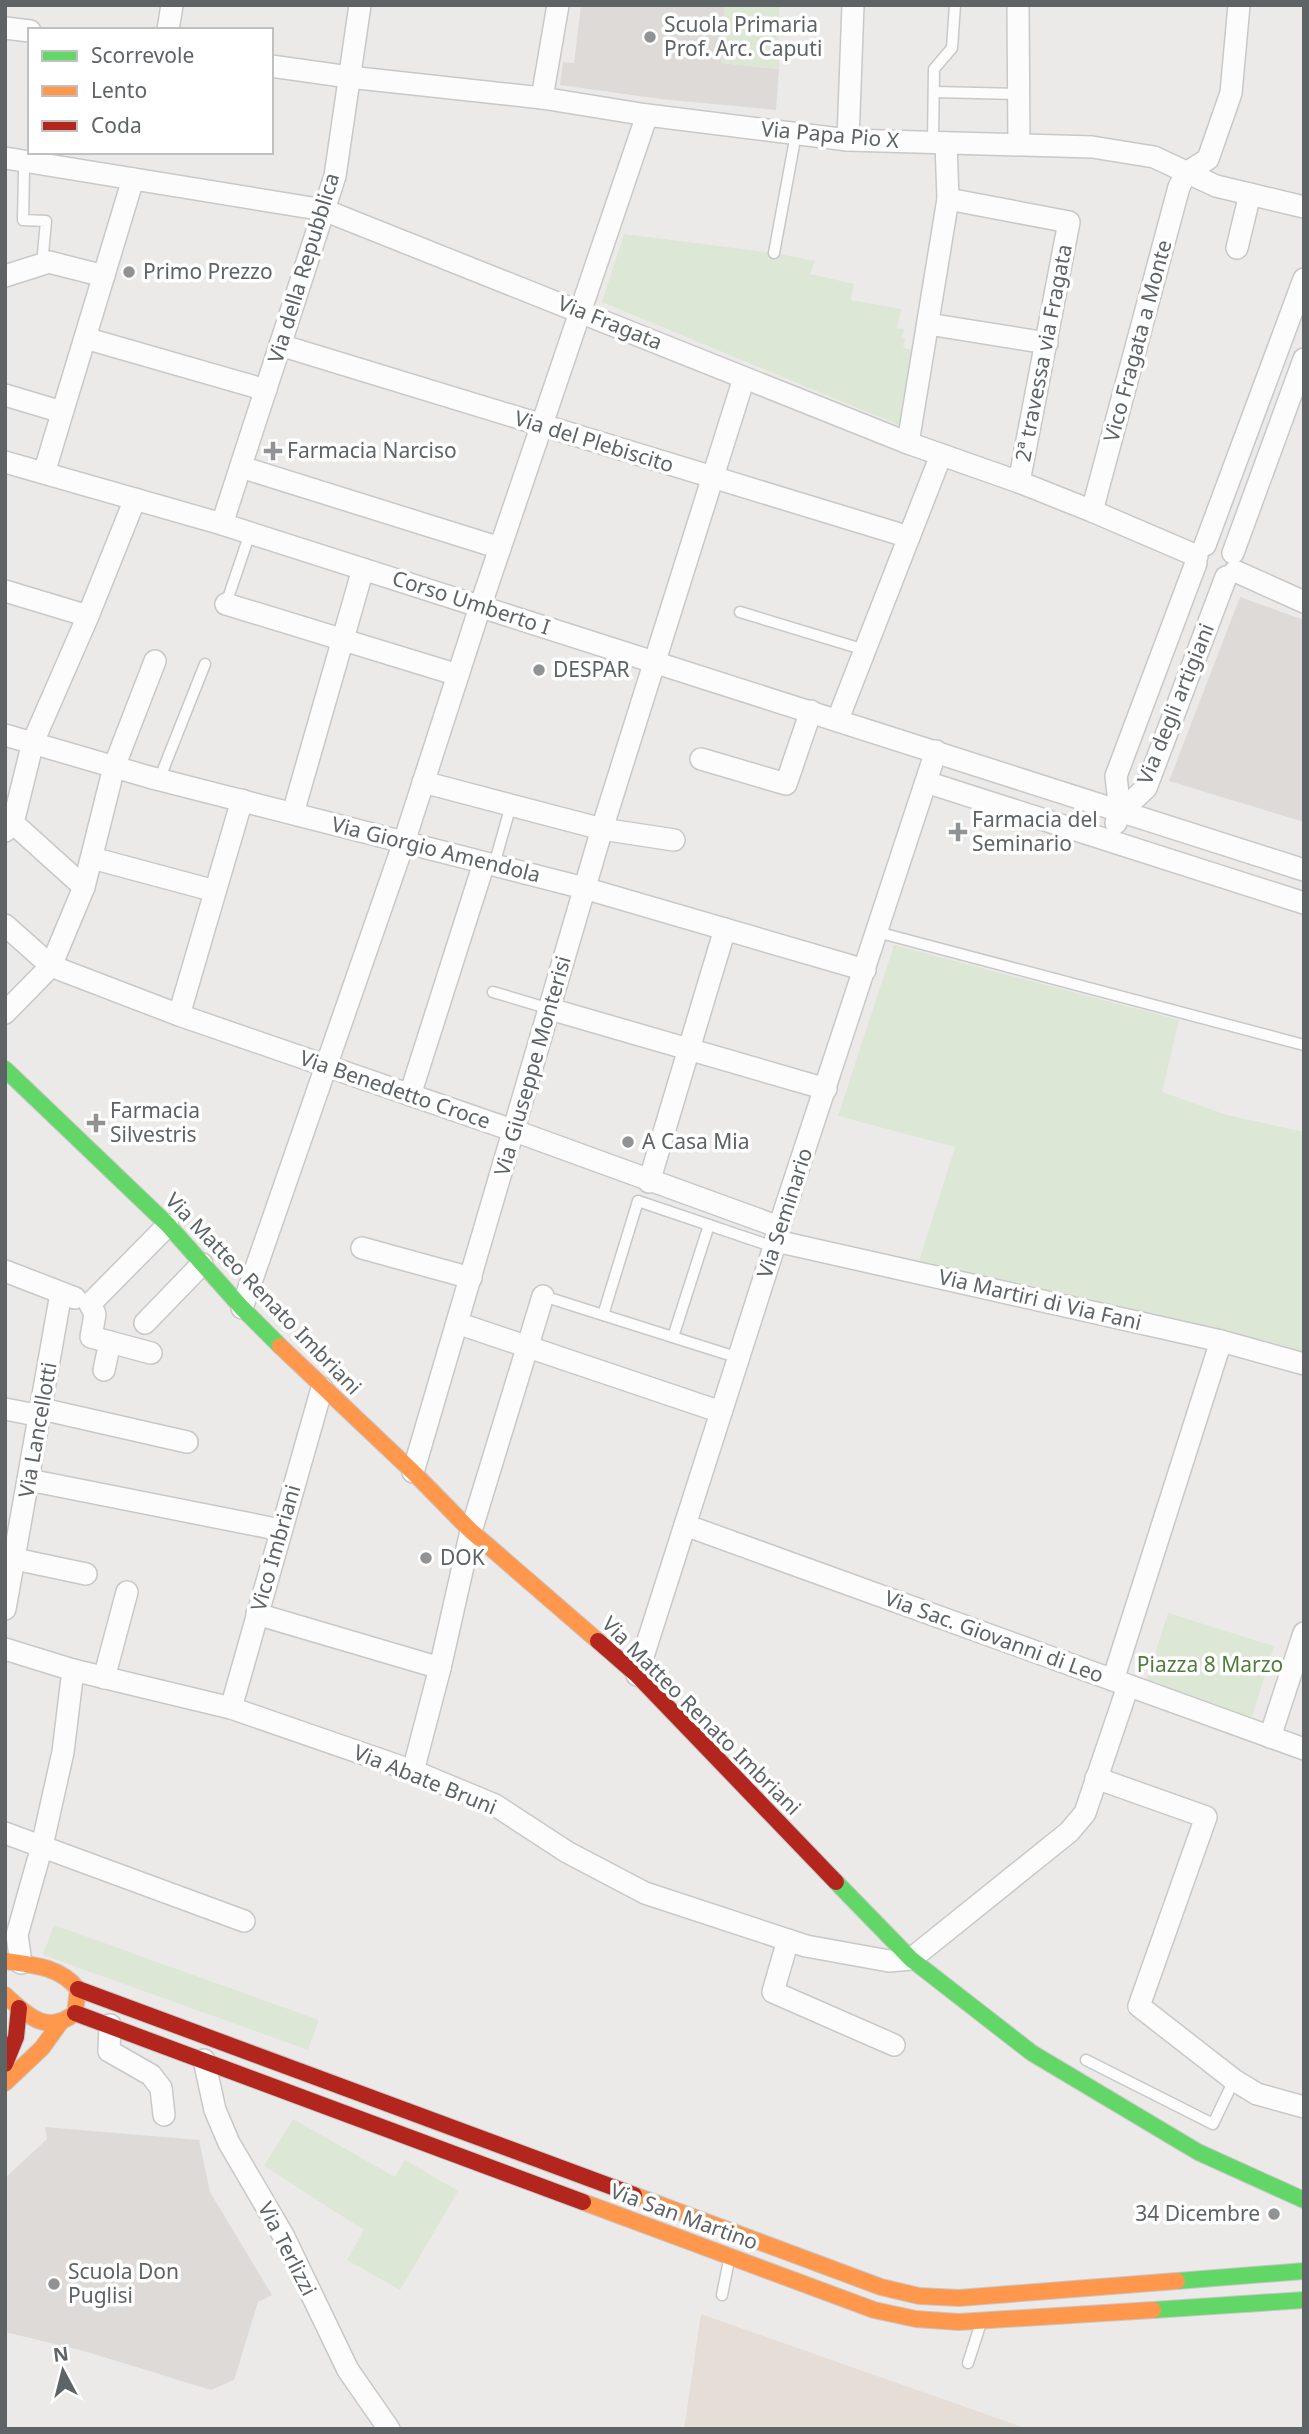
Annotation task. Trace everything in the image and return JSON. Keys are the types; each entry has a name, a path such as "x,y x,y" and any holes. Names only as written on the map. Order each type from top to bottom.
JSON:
{"main road":[{"name":"Via Matteo Renato Imbriani","path":"5,1069 168,1226 242,1308 322,1388 413,1472 471,1531 636,1675 911,1959 1032,2053 1198,2152 1304,2200"},
{"name":"Via San Martino","path":"10,1963 47,1967 69,1976 78,1989 880,2287 919,2296 959,2298 1304,2272"},
{"path":"5,2083 42,2048 60,2023 75,2013 78,1989"},
{"path":"5,1994 19,2008 47,2022 60,2023"},
{"path":"5,2064 13,2052 19,2027 19,2008"},
{"name":"Via San Martino","path":"75,2013 874,2310 916,2319 959,2322 1304,2300"}],"street":[{"path":"168,28 172,5"},
{"name":"Via della Repubblica","path":"222,524 335,176 360,5"},
{"path":"542,98 558,5"},
{"path":"848,140 853,5"},
{"path":"1018,5 1019,144"},
{"path":"1186,173 1208,159 1231,93 1239,5"},
{"path":"5,28 28,31"},
{"name":"Via Papa Pio X","path":"273,66 542,98 647,116 848,140 1092,147 1154,157 1216,186 1304,207"},
{"path":"242,1308 404,842 500,548 647,116"},
{"path":"908,443 948,198 939,142"},
{"name":"Via Fragata","path":"5,158 324,210 908,443 1018,482 1199,554"},
{"name":"Vico Fragata a Monte","path":"1092,511 1179,187 1186,173"},
{"path":"44,473 133,179"},
{"path":"1237,248 1250,194"},
{"name":"2ª travessa via Fragata","path":"948,198 1069,222 1018,482"},
{"path":"5,276 49,262 104,276"},
{"name":"Via degli artigiani","path":"1120,812 1116,776 1304,279"},
{"path":"928,324 1047,343"},
{"path":"85,338 266,390"},
{"name":"Via del Plebiscito","path":"280,345 909,537"},
{"name":"Via degli artigiani","path":"1120,812 1146,788 1231,567 1304,359"},
{"name":"Via Giuseppe Monterisi","path":"413,1472 584,888 744,378"},
{"path":"1261,394 1287,404"},
{"path":"5,395 62,412"},
{"path":"838,719 941,455"},
{"name":"Corso Umberto I","path":"5,461 222,524 1304,870"},
{"path":"241,467 500,548"},
{"path":"84,887 9,827 33,742 135,499"},
{"path":"1231,567 1222,545 1199,554 1205,572 1231,567 1304,602"},
{"path":"293,813 363,569"},
{"path":"5,591 88,616"},
{"path":"226,604 458,675"},
{"path":"5,1013 51,966 84,887 114,767 155,661"},
{"path":"701,760 786,784 811,711"},
{"name":"Via Giorgio Amendola","path":"5,735 159,780 584,888 865,970"},
{"name":"Via Seminario","path":"636,1675 936,751"},
{"path":"423,782 602,829 674,840"},
{"path":"926,782 1304,904"},
{"path":"179,1015 242,800"},
{"path":"1110,841 1120,812"},
{"path":"92,858 215,891"},
{"path":"410,1095 489,864"},
{"path":"5,925 51,966"},
{"path":"649,1182 725,929"},
{"name":"Via Benedetto Croce","path":"51,966 179,1015 514,1131 649,1182 776,1239"},
{"path":"550,1009 826,1089"},
{"path":"90,1304 168,1226"},
{"name":"Via Martiri di Via Fani","path":"776,1239 1221,1341 1304,1364"},
{"path":"362,1248 471,1278"},
{"path":"145,1323 202,1264"},
{"path":"5,1271 90,1304 95,1314 91,1337 151,1353"},
{"name":"Via Lancellotti","path":"5,1609 61,1293"},
{"path":"413,1771 471,1531 543,1296"},
{"path":"457,1323 721,1412"},
{"path":"911,1959 1069,1832 1085,1813 1097,1779 1121,1683 1221,1341"},
{"path":"104,1370 110,1342"},
{"name":"Vico Imbriani","path":"231,1708 322,1388"},
{"path":"5,1409 41,1413 187,1442"},
{"path":"29,1480 281,1530"},
{"name":"Via Sac. Giovanni di Leo","path":"685,1525 1304,1749"},
{"path":"15,1559 86,1574"},
{"path":"104,1678 127,1592"},
{"path":"257,1614 440,1668"},
{"path":"1270,1737 1304,1633"},
{"name":"Via Abate Bruni","path":"5,1649 73,1670 231,1708 413,1771 495,1805 567,1852 646,1893 806,1946 889,1961 911,1959"},
{"path":"10,1963 64,1752 73,1670"},
{"path":"1097,1779 1206,1817 1139,2006 1234,2080 1257,2094 1304,2107"},
{"path":"5,1833 244,1921"},
{"path":"788,1940 774,1992 894,2045"},
{"path":"110,2025 110,2051 151,2075 161,2088 164,2115"},
{"name":"Via Terlizzi","path":"204,2060 215,2110 229,2143 283,2235 348,2370 389,2429"}],"lane":[{"path":"939,142 933,69 952,48 955,5"},
{"path":"934,92 1019,94"},
{"path":"774,253 796,134"},
{"path":"24,171 23,220 46,221 42,265"},
{"path":"226,604 250,533"},
{"path":"740,612 865,650"},
{"path":"159,780 205,664"},
{"path":"489,864 511,805"},
{"path":"877,932 1304,1045"},
{"path":"493,992 550,1009"},
{"path":"603,1315 638,1201 709,1225 776,1239"},
{"path":"673,1337 709,1225"},
{"path":"543,1296 739,1358"},
{"path":"1086,2060 1213,2124 1234,2080"},
{"path":"722,2295 729,2258"},
{"path":"968,2363 982,2321"}],"shaded area":[{"name":"Scuola Primaria Prof. Arc. Caputi","path":"581,5 725,5 721,63 779,69 776,110 660,99 560,85 563,62 574,63"},
{"path":"1240,597 1304,620 1304,822 1169,781"},
{"path":"45,2127 199,2140 210,2192 272,2295 258,2302 234,2380 211,2390 84,2351 5,2332 5,2178 47,2139"},
{"path":"701,2314 1028,2429 684,2429"}],"green space":[{"path":"725,5 779,5 779,69 721,63"},
{"path":"624,234 774,253 815,261 810,274 854,284 851,300 901,309 897,328 904,329 903,348 914,350 901,426 602,302"},
{"path":"894,945 1179,1020 1162,1092 1227,1115 1304,1132 1304,1364 916,1271 955,1147 838,1116"},
{"name":"Piazza 8 Marzo","path":"1168,1613 1274,1646 1252,1717 1145,1685"},
{"path":"54,1925 319,2020 308,2050 43,1955"},
{"path":"293,2119 395,2177 405,2160 458,2191 400,2290 347,2260 364,2230 264,2166"}],"traffic: fast":[{"path":"5,1069 168,1225 280,1346"},
{"path":"836,1882 911,1959 1032,2053 1198,2152 1304,2200"},
{"path":"1177,2281 1304,2271"},
{"path":"1153,2310 1304,2300"}],"traffic: slow":[{"path":"280,1346 471,1531 598,1641"},
{"path":"5,1961 54,1971 63,1975 78,1989 75,2013 55,2023 46,2023 29,2016 5,1995"},
{"path":"5,2083 42,2048 60,2023"},
{"path":"634,2195 881,2287 919,2296 959,2298 1177,2281"},
{"path":"583,2202 874,2310 916,2319 959,2322 1153,2310"}],"traffic: jam":[{"path":"598,1641 637,1675 836,1882"},
{"path":"78,1989 634,2195"},
{"path":"5,2064 16,2037 19,2008"},
{"path":"75,2013 583,2202"}],"place":[{"name":"Scuola Primaria Prof. Arc. Caputi","path":"650,37"},
{"name":"Primo Prezzo","path":"129,272"},
{"name":"Farmacia Narciso","path":"273,451"},
{"name":"DESPAR","path":"539,670"},
{"name":"Farmacia del Seminario","path":"958,832"},
{"name":"Farmacia Silvestris","path":"96,1123"},
{"name":"A Casa Mia","path":"628,1142"},
{"name":"DOK","path":"426,1558"},
{"name":"34 Dicembre","path":"1274,2214"},
{"name":"Scuola Don Puglisi","path":"54,2284"}]}
